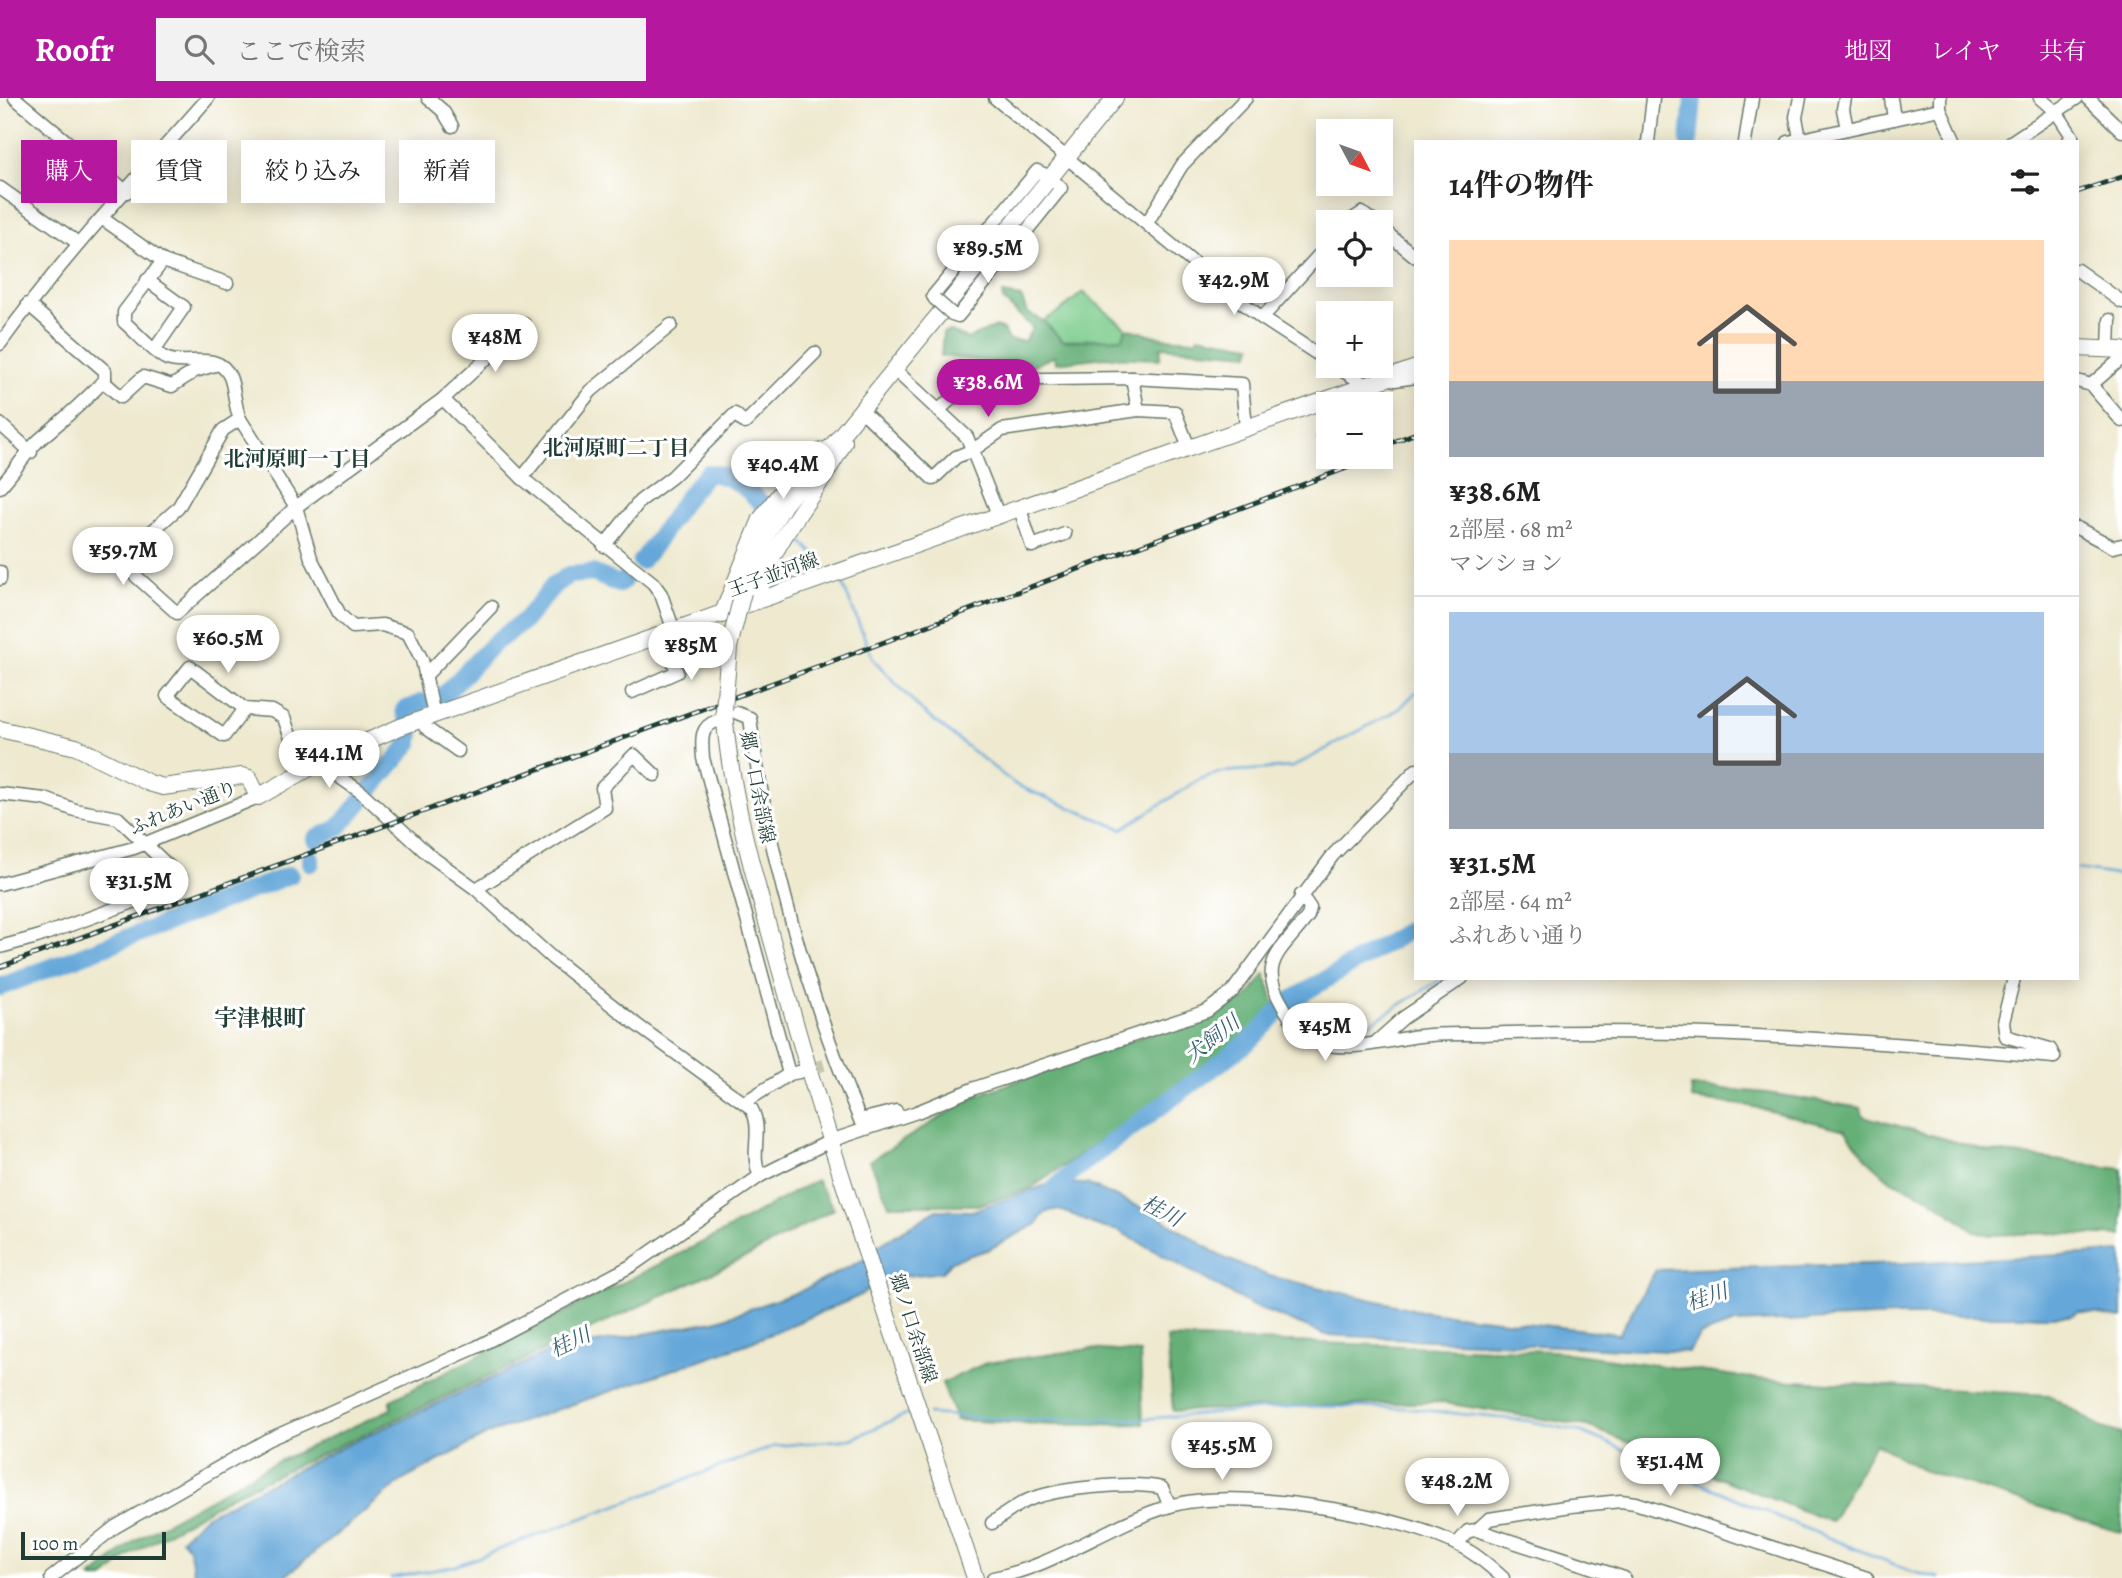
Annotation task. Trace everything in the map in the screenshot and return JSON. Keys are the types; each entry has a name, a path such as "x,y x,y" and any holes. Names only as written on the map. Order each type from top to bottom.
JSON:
{"main road":[{"name":"郷ノ口余部線","path":"975,1578 830,1141 744,835 728,761 726,715 729,647 743,592 766,534 784,505 896,371 1115,98"},
{"path":"2079,348 2118,352"},
{"name":"王子並河線","path":"1349,392 1414,369"},
{"name":"王子並河線","path":"258,797 324,760 400,727 1316,404"},
{"path":"757,601 761,581 776,549 804,502 834,463 859,415"},
{"path":"722,615 761,519 808,456 830,449"},
{"path":"0,729 91,752 149,783 163,787 242,776 249,778 258,797"}],"street":[{"path":"15,98 127,192"},
{"path":"0,344 28,304 78,243 103,219 208,98"},
{"path":"428,98 443,111 452,126"},
{"path":"995,98 1262,318 1316,353"},
{"path":"1147,223 1182,165 1246,98"},
{"path":"1648,140 1653,98"},
{"path":"1745,140 1752,98"},
{"path":"1800,98 1794,140 1894,119 1940,104 1954,140"},
{"path":"1845,98 1843,109 1847,129"},
{"path":"1891,98 1894,119"},
{"path":"2040,98 2057,113 2073,136 2070,140"},
{"path":"2014,140 2077,98"},
{"path":"2088,98 2122,131"},
{"path":"1037,171 1050,177 1061,188 958,316 952,314 933,296 1037,171"},
{"path":"0,188 78,243"},
{"path":"103,219 163,261 227,283"},
{"path":"1393,238 1414,255"},
{"path":"1262,318 1316,258"},
{"path":"163,261 124,312 124,322 167,359 210,361 230,377 233,403 240,419 296,507 311,558 340,615 353,626 382,625 408,633 417,645 425,676 425,727 458,751"},
{"path":"2079,271 2122,302"},
{"path":"147,280 184,307 155,349"},
{"path":"28,304 87,353 105,371 105,379 121,397 143,377 172,386 195,371 218,365"},
{"path":"2091,385 2118,352 2110,320"},
{"path":"240,419 223,430 178,508 119,561 177,612 296,507 443,399 524,324"},
{"path":"522,478 591,391 671,325"},
{"path":"604,546 640,500 672,477 735,414 745,423 815,353"},
{"path":"896,371 940,409 967,437 999,517"},
{"path":"1360,378 1372,384 1414,377"},
{"path":"940,409 972,380 1132,378 1242,384 1246,428"},
{"path":"1132,378 1138,410"},
{"path":"0,487 37,442 53,431 72,410 80,407 105,379"},
{"path":"2079,382 2091,385 2122,421"},
{"path":"443,399 522,478 653,583 661,594 677,672 632,692"},
{"path":"859,415 933,479 956,457 973,450 1002,430 1138,410 1175,412 1189,448"},
{"path":"0,424 31,452"},
{"path":"1020,509 1032,546 1065,534"},
{"path":"2079,529 2113,547 2122,545"},
{"path":"0,572 0,579"},
{"path":"425,676 491,607"},
{"path":"245,709 224,736 167,696 190,667 245,709 272,711 284,718 303,772"},
{"path":"745,1102 794,1073 746,921 703,758 702,735 709,724 726,715 750,718 785,891 830,1063 860,1121 905,1109 917,1112"},
{"path":"476,889 605,808 602,788 634,755 655,775"},
{"path":"324,760 332,772 364,795 429,855 476,889 552,958 637,1025 745,1102 756,1115 757,1137 754,1153 761,1176"},
{"path":"51,1578 115,1527 267,1440 477,1347 631,1266 761,1176 830,1141 917,1112 975,1088 1207,1011 1232,992 1333,855 1414,772"},
{"path":"0,794 45,799 75,810 118,818 181,878 180,885 37,937 0,947"},
{"name":"ふれあい通り","path":"0,884 144,845 258,797"},
{"path":"773,899 785,891"},
{"path":"1301,895 1310,908 1308,916 1273,963 1270,982 1294,1024 1309,1038 1326,1046 1375,1044 1421,1036 1549,1032 1758,1037 2054,1057 2050,1049 2005,1036 2003,1022 2014,980"},
{"path":"746,921 757,912"},
{"path":"1375,1044 1403,1018 1459,980"},
{"path":"992,1523 1025,1502 1059,1492 1112,1485 1139,1483 1162,1488 1170,1506"},
{"path":"993,1578 1059,1556 1170,1506 1214,1499 1271,1502 1412,1526 1457,1544 1503,1578"},
{"path":"1477,1530 1489,1519 1621,1501 1867,1578"},
{"path":"1457,1544 1468,1531 1477,1530 1624,1578"}],"green space":[{"path":"1083,292 1126,328 1123,338 1062,341 1043,321"},
{"path":"1002,294 1021,297 1027,312 1043,321 1063,341 1123,338 1126,328 1164,338 1195,340 1198,336 1252,345 1250,354 1161,347 1160,359 1105,357 1056,363 1055,356 1031,366 941,356 943,333 950,331 967,339 996,327 1003,330 1008,340 1024,341 1033,328 1003,300"},
{"path":"1265,974 1275,1004 1258,1027 1158,1101 1031,1188 978,1205 889,1205 870,1161 975,1096 1245,1000"},
{"path":"1691,1086 1767,1093 1861,1108 1863,1116 1988,1151 2122,1169 2122,1236 2048,1233 1990,1235 1975,1231 1930,1198 1890,1180 1869,1161 1845,1130 1750,1106 1692,1099"},
{"path":"816,1180 834,1209 750,1255 231,1496 130,1555 104,1578 90,1578 134,1541 266,1467 391,1409 391,1400 721,1233"},
{"path":"1167,1338 1553,1351 1758,1379 2049,1395 2102,1428 2122,1434 2122,1533 1922,1470 1875,1443 1831,1522 1587,1426 1438,1402 1173,1411"},
{"path":"1090,1349 1140,1353 1143,1424 1055,1425 956,1420 942,1383 986,1363"}],"water":[{"name":"桂川","path":"1052,1183 1087,1184 1155,1214 1222,1257 1269,1276 1421,1311 1619,1334 1656,1270 1906,1263 2122,1252 2122,1318 2079,1311 2071,1316 1896,1316 1735,1323 1700,1335 1688,1352 1326,1335 1253,1306 1119,1231 1056,1210 1042,1215 1037,1224 987,1250 951,1261 942,1272 889,1278 857,1297 749,1343 490,1433 403,1480 283,1578 195,1578 189,1548 181,1539 205,1516 334,1451 549,1352 718,1320 801,1291 875,1254 876,1247 937,1210 972,1211"}],"waterway":[{"name":"犬飼川","path":"1689,140 1693,98"},
{"path":"641,561 690,493 708,473 724,476 738,483 762,504"},
{"path":"794,534 825,565"},
{"path":"440,699 493,644 524,621 554,585 569,575 593,573 619,584 623,581"},
{"path":"843,585 873,659 923,712 1016,785 1122,829 1200,779 1221,772 1293,767 1399,709 1414,694"},
{"path":"315,839 338,828 410,743 411,729 404,710 423,702"},
{"path":"311,858 311,863"},
{"path":"2079,869 2122,876"},
{"path":"0,987 290,875"},
{"name":"犬飼川","path":"1045,1198 1074,1170 1250,1041 1288,1002 1414,927"},
{"path":"1288,1002 1334,1030 1371,1023 1440,980"},
{"path":"928,1414 1017,1420 1142,1419 1304,1406 1403,1408 1529,1421 1582,1432 1802,1527 1913,1572 1939,1578"},
{"path":"391,1578 455,1566 775,1446 851,1439 902,1416 914,1414"}],"tunnel":[{"path":"800,1071 824,1065"}],"railway":[{"path":"2079,191 2122,177"},
{"path":"1393,442 1414,434"},
{"path":"0,967 879,644 1344,469"}],"district":[{"name":"北河原町二丁目","path":"616,448"},
{"name":"北河原町一丁目","path":"297,459"},
{"name":"宇津根町","path":"260,1018"}]}
